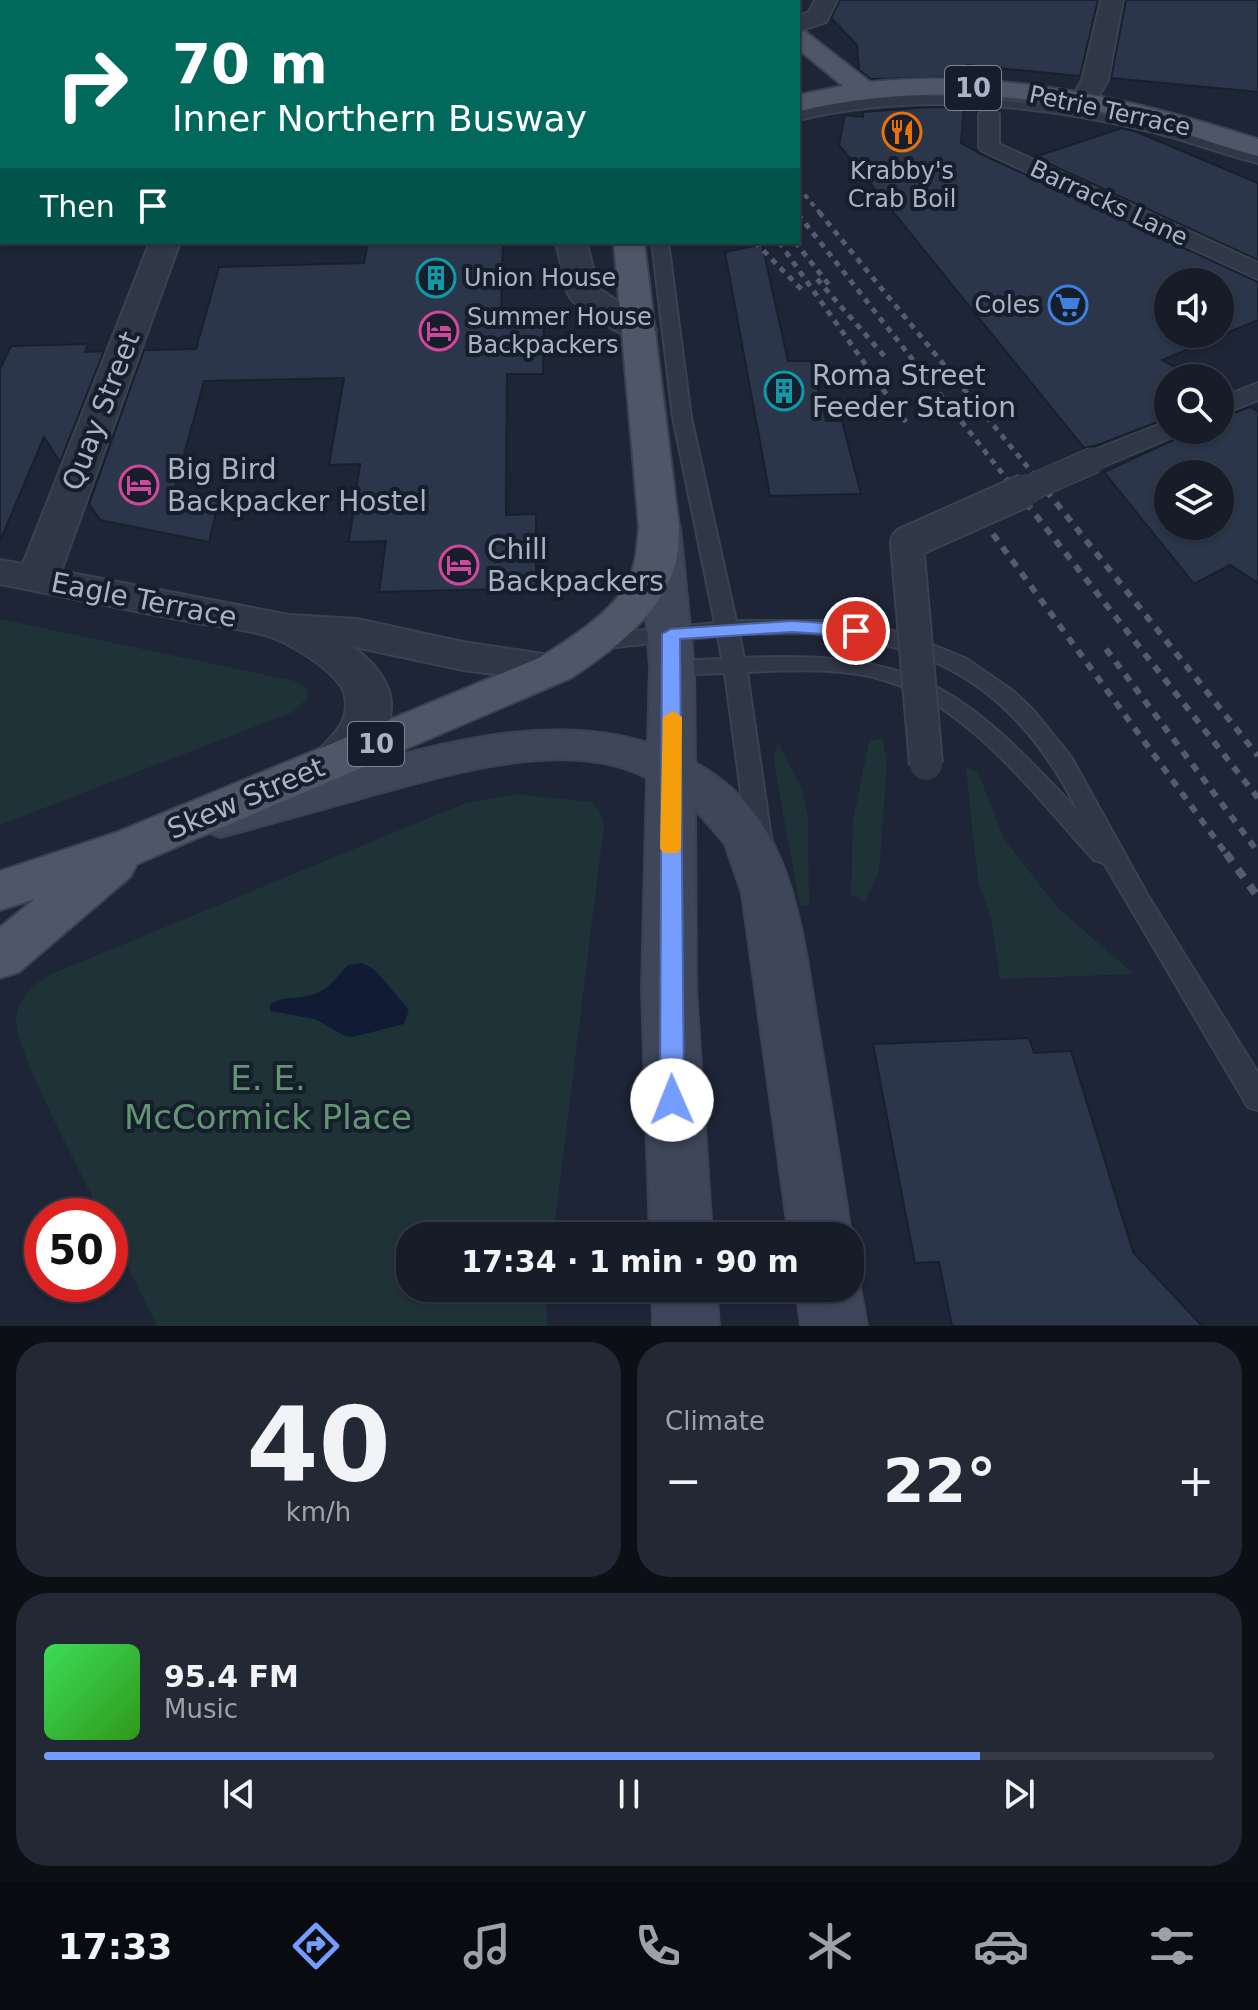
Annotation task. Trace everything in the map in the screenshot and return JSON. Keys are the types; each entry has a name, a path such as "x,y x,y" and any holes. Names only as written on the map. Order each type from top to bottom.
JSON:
{"main road":[{"path":"800,39 868,95"},
{"name":"Petrie Terrace","path":"868,95 943,86 1009,91 1151,116 1258,148"},
{"name":"10","path":"802,111 868,95"},
{"name":"10","path":"629,244 659,516"},
{"path":"659,516 672,651 670,1020 680,1222"},
{"name":"Skew Street","path":"143,842 555,668 595,642 626,614 647,585 656,561 659,516"},
{"name":"Skew Street","path":"0,891 143,842 481,750 537,744 585,746 639,756 671,770 712,796 737,823 755,854 766,888 782,971 818,1222"},
{"path":"0,957 143,842"},
{"path":"685,1302 686,1326"},
{"path":"830,1302 834,1326"}],"street":[{"path":"800,12 807,10 816,0"},
{"path":"800,23 816,19 826,0"},
{"path":"1083,102 1095,80 1112,0"},
{"name":"Barracks Lane","path":"989,114 989,147 1258,272"},
{"name":"Quay Street","path":"19,576 164,244"},
{"path":"572,244 584,294 639,330"},
{"path":"1234,401 1258,391"},
{"path":"926,764 907,543 1154,435"},
{"name":"Eagle Terrace","path":"19,576 289,628 357,633 463,656 555,668"},
{"name":"Eagle Terrace","path":"289,628 347,664 365,688 368,712 361,736 349,751 334,762"}],"lane":[{"name":"Petrie Terrace","path":"868,95 1077,113 1180,135 1258,159"},
{"path":"660,244 682,417 735,667 766,888"},
{"path":"672,651 728,629 808,626 875,633 947,657 981,675 1039,730 1065,765 1123,875 1258,1098"},
{"path":"595,642 672,651 735,667 835,665 877,672 935,694 968,718 1036,781 1123,875"}],"green space":[{"path":"0,619 295,681 306,688 308,698 293,712 0,825"},
{"path":"882,738 887,761 879,871 865,902 851,894 853,821 869,741"},
{"path":"778,743 801,787 808,816 809,906 800,906 776,774 774,754"},
{"path":"966,768 978,772 1004,839 1058,908 1134,974 1000,979 991,918 978,882"},
{"name":"E. E. McCormick Place","path":"516,794 591,802 600,811 604,825 555,1222 396,1222 396,1302 546,1302 547,1326 157,1326 128,1267 128,1198 93,1198 26,1057 16,1018 25,996 35,985 54,973 466,803"}],"water":[{"path":"362,963 375,970 409,1010 404,1024 353,1037 345,1036 315,1019 270,1011 270,1004 281,999 320,992 348,965"}],"building":[{"path":"840,0 1098,0 1080,76 967,65 966,77 871,79 859,70 857,45 831,18"},
{"path":"1126,0 1258,0 1258,92 1111,78"},
{"name":"Coles","path":"964,108 961,143 1228,268 1154,268 1154,348 1191,348 1162,360 1169,364 1154,364 1154,423 1084,448 839,145 845,115 863,117 863,112"},
{"path":"1122,128 1258,183 1258,260 1034,157"},
{"path":"368,244 503,244 501,313 544,312 543,374 507,374 506,515 536,514 536,588 379,592 386,541 349,542 360,464 329,465 344,378 204,381 174,492 219,500 209,542 100,520 89,504 144,350 196,349 219,267 364,263"},
{"name":"Roma Street Feeder Station","path":"762,244 788,361 811,361 826,421 842,421 861,494 770,496 725,252"},
{"name":"Coles","path":"1234,271 1258,282 1258,320 1234,330"},
{"path":"88,344 85,352 104,351 60,462 44,437 0,541 0,369 11,346"},
{"path":"1250,407 1258,411 1258,583 1230,565 1194,584 1159,540 1234,540 1234,460 1154,460 1154,534 1104,472 1165,444 1234,444 1234,413"},
{"path":"1029,1038 1034,1053 1071,1051 1133,1252 1202,1326 952,1326 939,1262 915,1263 873,1044"}],"railway":[{"path":"800,189 821,214"},
{"path":"819,212 1048,492"},
{"path":"800,217 1017,492"},
{"path":"757,244 805,293"},
{"path":"780,244 906,422"},
{"path":"797,244 830,286"},
{"path":"817,279 886,358"},
{"path":"1016,490 1258,798"},
{"path":"1046,490 1258,756"},
{"path":"993,534 1227,855"},
{"path":"1106,649 1258,852"},
{"path":"1226,853 1258,897"}],"slow traffic":[{"path":"671,848 673,717"}],"place":[{"name":"Krabby's Crab Boil","path":"902,132"},
{"name":"Union House","path":"436,278"},
{"name":"Coles","path":"1068,305"},
{"name":"Summer House Backpackers","path":"439,331"},
{"name":"Roma Street Feeder Station","path":"784,391"},
{"name":"Big Bird Backpacker Hostel","path":"139,485"},
{"name":"Chill Backpackers","path":"459,565"}],"route":[{"path":"672,1100 669,989 673,706 671,634 808,626 856,631"}]}
